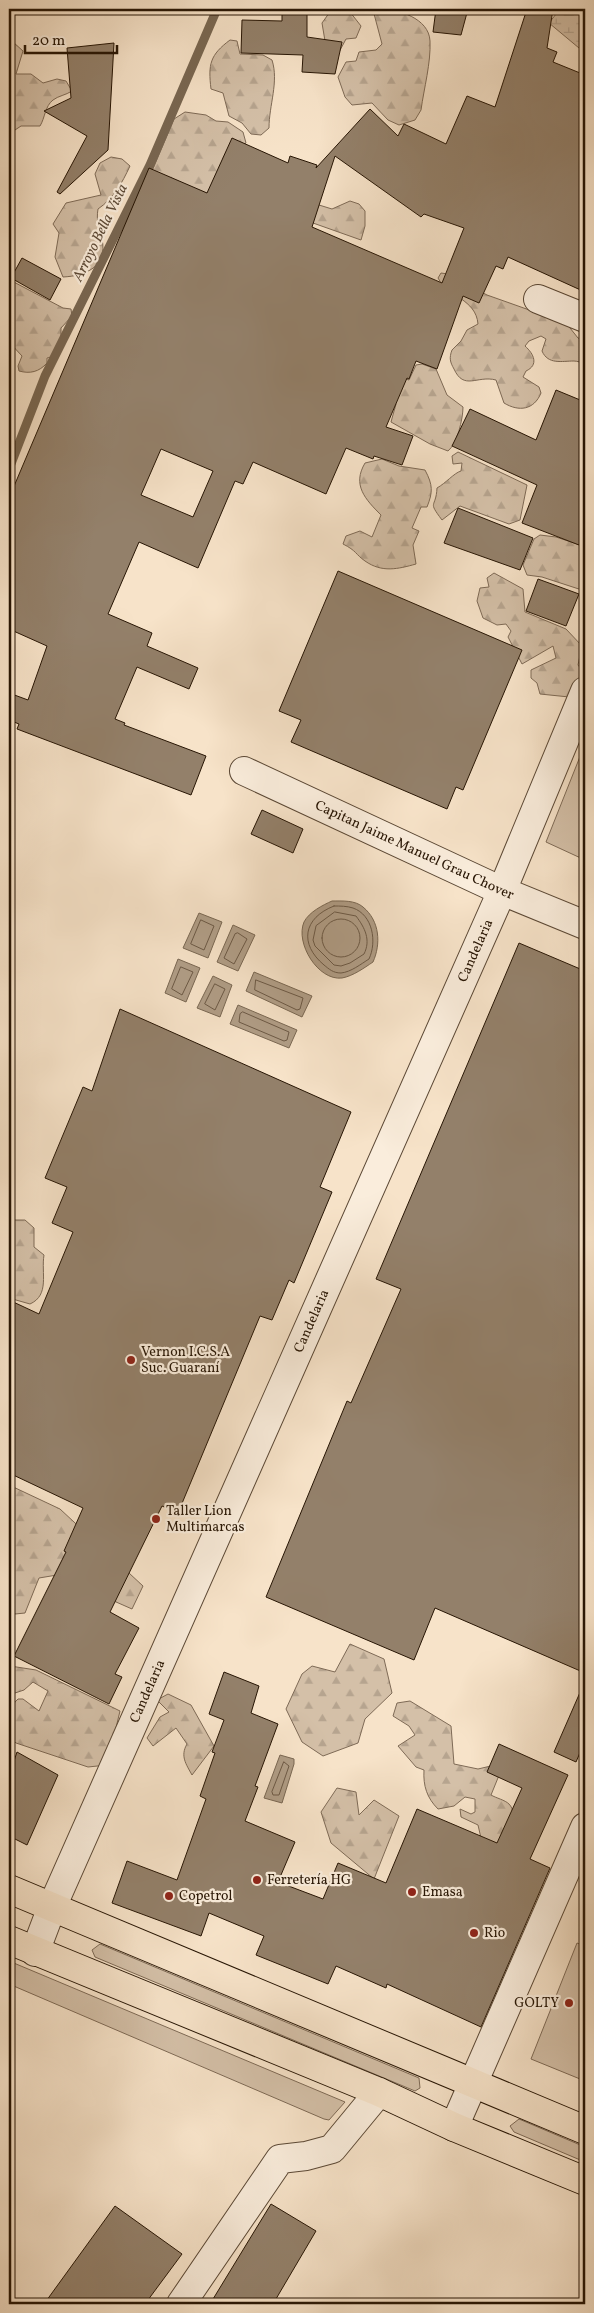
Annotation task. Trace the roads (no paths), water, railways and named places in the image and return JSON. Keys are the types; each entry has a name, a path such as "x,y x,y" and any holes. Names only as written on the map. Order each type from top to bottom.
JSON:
{"highway":[{"path":"9,1889 585,2130"},
{"path":"9,1940 379,2092 585,2181"}],"street":[{"path":"538,299 585,318"},
{"name":"Candelaria","path":"36,1952 52,1907 502,892 585,691"},
{"name":"Capitan Jaime Manuel Grau Chover","path":"244,772 502,892 585,925"},
{"path":"454,2126 585,1827"},
{"path":"181,2304 280,2159 306,2156 332,2149 379,2092"}],"water":[{"path":"332,901 352,902 363,907 373,919 378,940 373,962 354,974 342,978 333,977 317,967 306,950 303,940 302,931 306,918 316,909"},
{"path":"199,913 222,922 208,958 183,948"},
{"path":"233,925 255,935 238,971 217,962"},
{"path":"178,959 200,968 186,1002 165,993"},
{"path":"254,972 312,996 302,1017 246,991"},
{"path":"213,976 232,985 220,1017 197,1008"},
{"path":"238,1005 297,1030 289,1048 230,1024"},
{"path":"280,1755 294,1759 282,1803 264,1798"}],"waterway":[{"name":"Arroyo Bella Vista","path":"9,469 45,376 150,165 217,9"}],"place":[{"name":"Vernon I.C.S.A Suc. Guaraní","path":"131,1360"},
{"name":"Taller Lion Multimarcas","path":"156,1519"},
{"name":"Ferretería HG","path":"257,1880"},
{"name":"Emasa","path":"412,1892"},
{"name":"Copetrol","path":"169,1896"},
{"name":"Rio","path":"474,1933"},
{"name":"GOLTY","path":"569,2003"}]}
